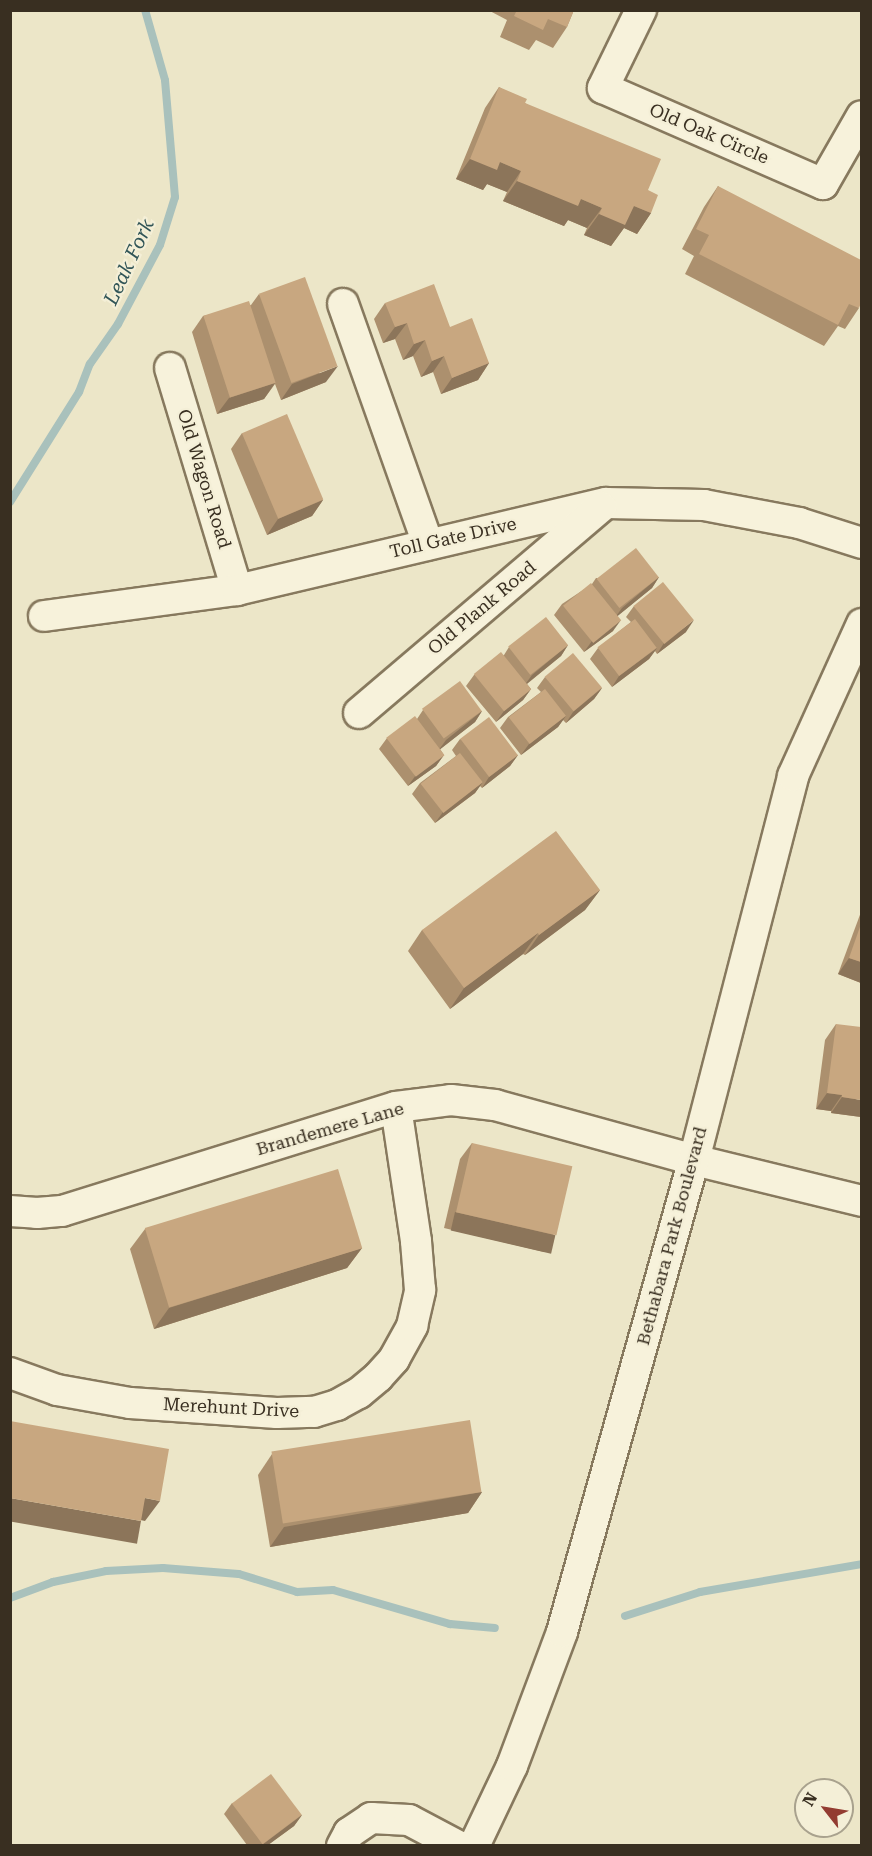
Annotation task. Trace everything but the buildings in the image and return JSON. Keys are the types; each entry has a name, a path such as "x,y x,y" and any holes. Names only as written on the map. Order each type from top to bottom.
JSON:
{"street":[{"name":"Old Oak Circle","path":"641,10 603,88 823,184 861,116"},
{"path":"343,304 428,544"},
{"name":"Old Wagon Road","path":"170,368 237,590"},
{"name":"Toll Gate Drive","path":"44,616 237,590 606,503 713,507 799,523 861,543"},
{"name":"Old Plank Road","path":"359,713 606,503"},
{"name":"Bethabara Park Boulevard","path":"474,1845 512,1766 562,1632 694,1160 793,776 861,624"},
{"name":"Brandemere Lane","path":"10,1211 37,1213 62,1211 396,1107 451,1100 495,1105 694,1160 861,1201"},
{"name":"Merehunt Drive","path":"10,1373 57,1390 130,1403 277,1413 314,1412 337,1405 359,1393 394,1359 412,1326 420,1290 416,1241 396,1107"},
{"path":"342,1845 349,1833 371,1818 409,1820 458,1845"}],"waterway":[{"name":"Leak Fork","path":"10,502 79,392 90,364 118,324 160,245 175,197 165,80 145,10"},
{"path":"625,1616 700,1592 862,1564"},
{"path":"10,1598 53,1582 106,1571 163,1568 239,1574 297,1592 333,1590 450,1624 495,1628"}]}
